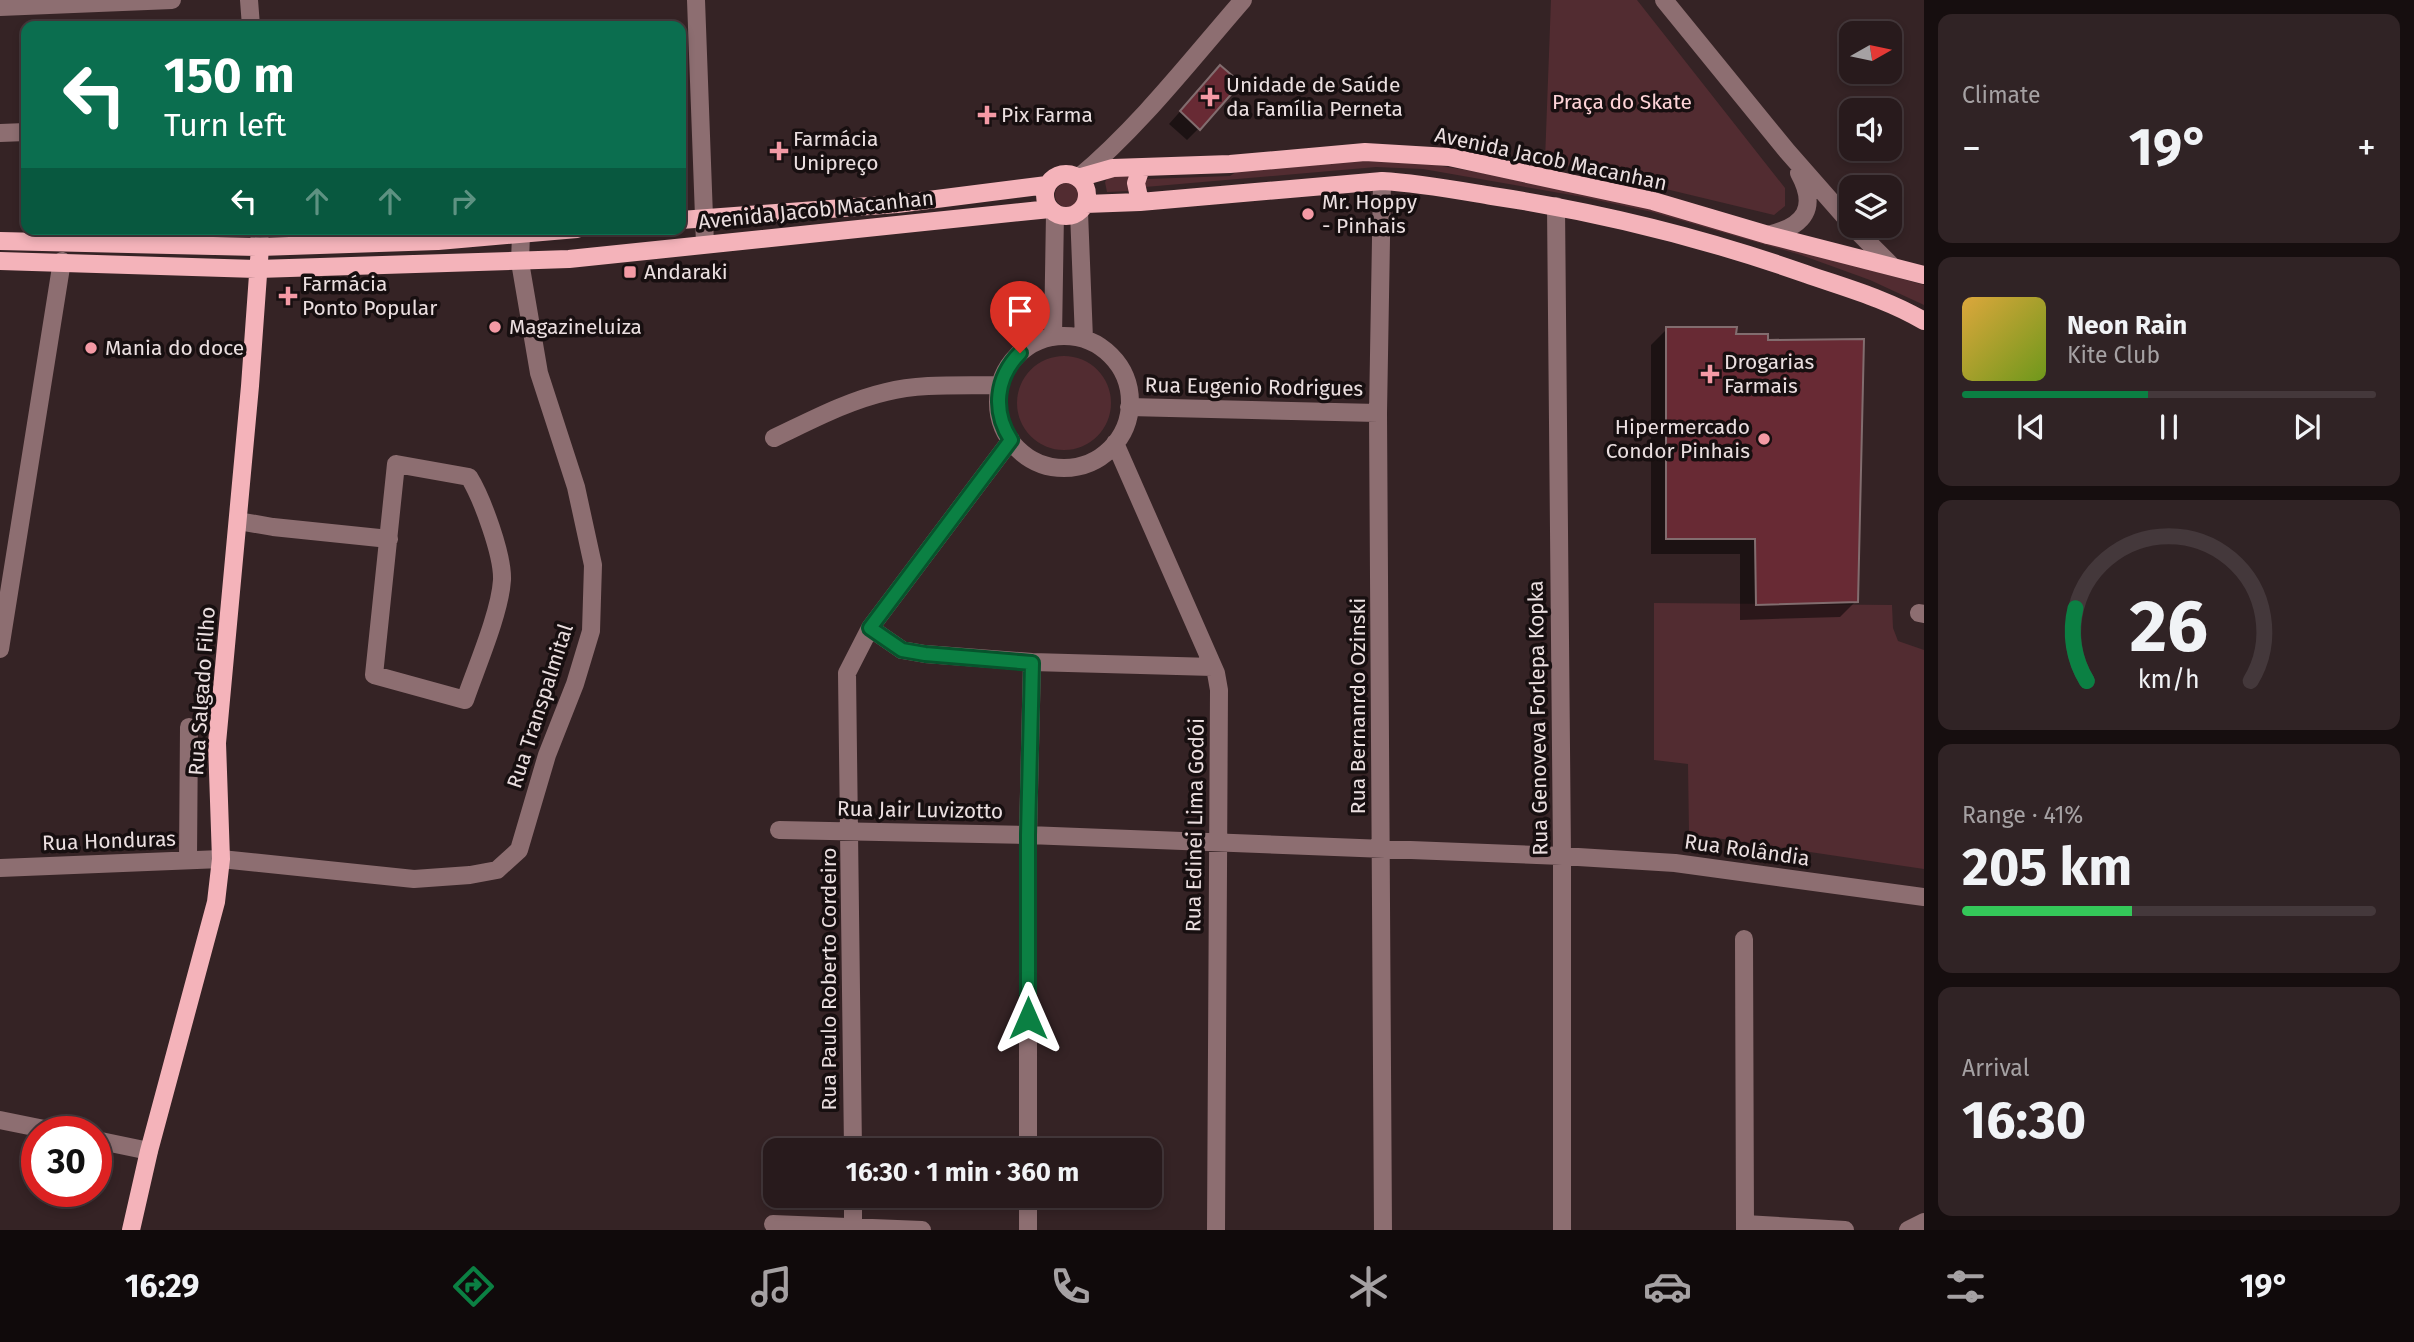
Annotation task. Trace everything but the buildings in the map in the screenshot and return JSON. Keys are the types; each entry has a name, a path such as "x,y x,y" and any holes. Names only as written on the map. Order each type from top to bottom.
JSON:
{"main road":[{"name":"Avenida Jacob Macanhan","path":"1078,178 1113,168 1230,164 1365,152 1449,157 1603,188 1768,235 1924,275"},
{"path":"1140,202 1136,183 1141,168"},
{"path":"1082,208 1086,190 1078,178 1067,174 1055,176 1047,186 1045,198 1052,211 1067,216 1082,208 1140,202 1382,181 1412,183 1622,219 1745,252 1870,295 1924,320"},
{"name":"Avenida Jacob Macanhan","path":"686,220 898,204 1047,186"},
{"name":"Avenida Jacob Macanhan","path":"0,261 258,269 387,266 438,261 520,262 1052,211"},
{"path":"0,241 259,238 438,241 509,235"},
{"name":"Rua Salgado Filho","path":"131,1230 149,1151 216,902 221,859 217,743 250,386 259,238"}],"street":[{"path":"0,7 172,0"},
{"path":"250,0 251,21"},
{"path":"696,0 705,244"},
{"path":"1078,178 1108,153 1243,0"},
{"path":"1664,0 1839,211"},
{"path":"0,133 21,132"},
{"path":"1768,235 1783,231 1798,222 1808,206 1805,184 1787,151"},
{"name":"Rua Bernanrdo Ozinski","path":"1382,181 1378,413 1382,1230"},
{"name":"Rua Genoveva Forlepa Kopka","path":"1556,206 1562,856 1562,1230"},
{"path":"1082,208 1084,339"},
{"path":"1052,211 1053,337"},
{"name":"Rua Transpalmital","path":"221,859 414,879 497,870 519,850 547,755 575,684 591,631 593,565 576,487 539,373 520,262 521,235"},
{"path":"1864,238 1892,266"},
{"path":"0,649 62,261"},
{"path":"1064,336 1084,339 1105,351 1118,365 1127,383 1129,407 1125,426 1115,443 1092,461 1078,466 1062,467 1035,461 1011,440 1003,425 999,411 1000,385 1008,368 1020,353 1035,342 1064,336"},
{"path":"774,438 841,407 887,392 1000,385"},
{"name":"Rua Eugenio Rodrigues","path":"1129,407 1378,413"},
{"name":"Rua Paulo Roberto Cordeiro","path":"853,1138 847,673 870,628 1011,440"},
{"name":"Rua Edinei Lima Godói","path":"1115,443 1213,667 1220,697 1216,1230"},
{"path":"396,464 469,477 480,494 502,580 494,614 465,700 373,675 389,539 396,464"},
{"path":"238,521 389,539"},
{"path":"870,628 902,650 925,654 1032,663 1213,667"},
{"path":"1028,1138 1028,835 1032,663"},
{"path":"188,860 189,727"},
{"name":"Rua Jair Luvizotto","path":"779,830 1028,835 1562,856"},
{"name":"Rua Rolândia","path":"1562,856 1675,863 1924,897"},
{"name":"Rua Honduras","path":"0,868 221,859"},
{"path":"1744,939 1745,1227 1845,1230"},
{"path":"0,1120 21,1124"},
{"path":"112,1143 149,1151"},
{"path":"853,1208 853,1229"},
{"path":"1028,1208 1028,1230"},
{"path":"1908,1230 1924,1222"},
{"path":"773,1224 922,1230"}],"green space":[{"name":"Praça do Skate","path":"1551,0 1637,0 1785,188 1785,206 1774,215 1545,160"},
{"path":"1364,160 1419,162 1582,190 1924,285 1924,305 1870,280 1801,255 1652,212 1423,169 1376,167 1145,187 1145,180 1148,179 1230,176 1236,172"},
{"path":"1110,175 1131,176 1130,191 1107,192 1105,182"},
{"path":"1067,183 1076,186 1079,195 1076,204 1067,207 1058,204 1055,195 1058,186"},
{"path":"1064,356 1082,360 1097,370 1107,385 1111,403 1107,421 1097,436 1082,446 1064,450 1046,446 1031,436 1021,421 1017,403 1021,385 1031,370 1046,360"},
{"path":"1654,603 1892,605 1893,628 1898,641 1924,650 1924,869 1689,834 1688,764 1654,760"}],"place":[{"name":"Unidade de Saúde da Família Perneta","path":"1210,97"},
{"name":"Pix Farma","path":"987,115"},
{"name":"Farmácia Unipreço","path":"779,151"},
{"name":"Mr. Hoppy - Pinhais","path":"1308,214"},
{"name":"Andaraki","path":"630,272"},
{"name":"Farmácia Ponto Popular","path":"288,296"},
{"name":"Magazineluiza","path":"495,327"},
{"name":"Mania do doce","path":"91,348"},
{"name":"Drogarias Farmais","path":"1710,374"},
{"name":"Hipermercado Condor Pinhais","path":"1764,439"}],"route":[{"path":"1020,353 1013,360 1000,385 999,411 1011,440 870,628 902,650 1032,663 1028,1018"}]}
